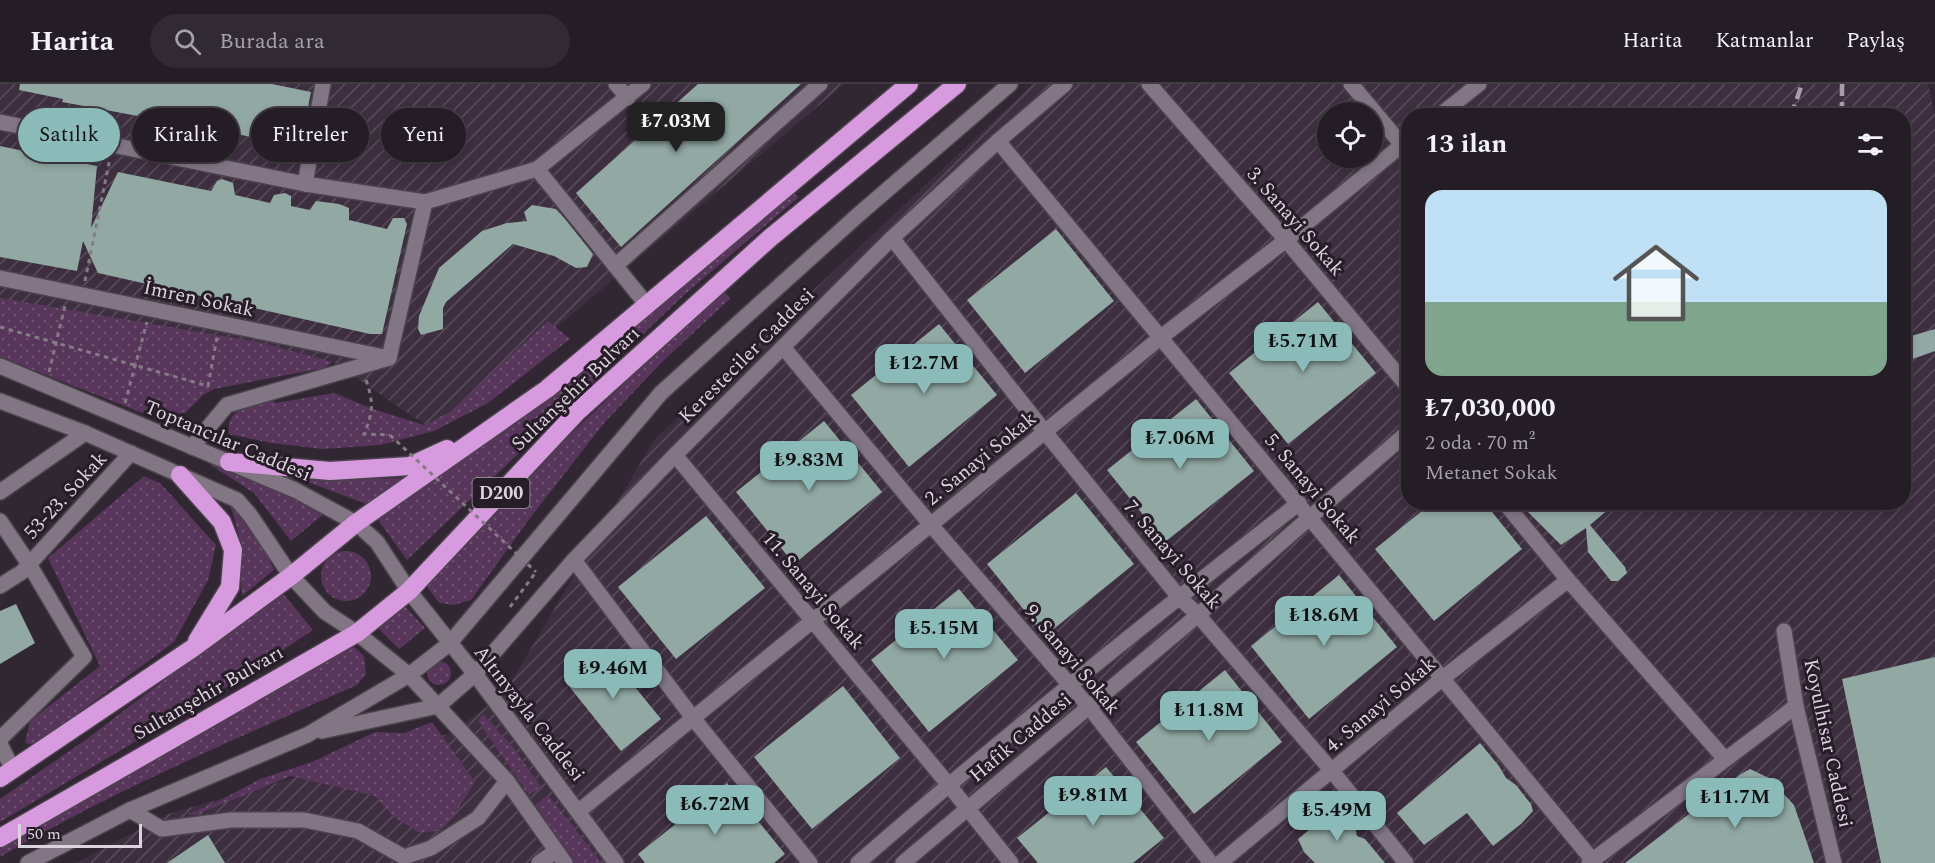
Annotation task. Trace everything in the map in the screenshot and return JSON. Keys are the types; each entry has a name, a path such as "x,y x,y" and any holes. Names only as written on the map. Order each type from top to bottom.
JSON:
{"highway":[{"name":"Sultanşehir Bulvarı","path":"7,774 193,648 291,576 356,523 547,389 909,84"},
{"name":"Sultanşehir Bulvarı","path":"0,838 357,633 409,591 577,412 770,238 957,84"},
{"path":"229,462 330,471 410,466 487,431"},
{"path":"180,475 222,522 233,550 230,586 193,648"}],"street":[{"path":"305,184 323,84"},
{"path":"616,84 628,98"},
{"path":"120,147 305,184 425,202 537,169 643,84"},
{"path":"615,266 820,84"},
{"path":"28,863 46,859 130,810 307,735 409,675 449,644 661,393 858,215 1010,84"},
{"name":"Keresteciler Caddesi","path":"438,706 475,674 574,560 892,238 998,141 1065,84"},
{"name":"3. Sanayi Sokak","path":"1149,84 1286,240 1401,379"},
{"path":"1351,84 1401,140"},
{"path":"1449,108 1479,84"},
{"path":"0,122 18,126"},
{"name":"5. Sanayi Sokak","path":"998,141 1311,517 1592,862"},
{"name":"2. Sanayi Sokak","path":"579,811 1160,338 1401,150"},
{"path":"537,169 646,305"},
{"path":"192,447 227,405 389,358 425,202"},
{"name":"7. Sanayi Sokak","path":"892,238 1179,597 1198,615 1332,771 1406,863"},
{"name":"İmren Sokak","path":"0,278 389,358"},
{"name":"9. Sanayi Sokak","path":"783,347 931,525 1089,707 1211,863"},
{"name":"Toptancılar Caddesi","path":"0,366 295,490 356,523 377,542 409,591"},
{"path":"0,401 85,433 237,500 250,515 291,576 325,612 357,633 409,675 507,781 561,857 539,863"},
{"path":"0,492 85,433"},
{"name":"Hafik Caddesi","path":"903,863 1198,615 1401,438"},
{"name":"53-23. Sokak","path":"0,586 29,564 131,453"},
{"name":"11. Sanayi Sokak","path":"675,456 1011,863"},
{"name":"Hafik Caddesi","path":"858,863 948,784 1068,685 1299,503"},
{"path":"1511,510 1568,580 1725,759"},
{"path":"0,521 29,564 84,657 0,739"},
{"path":"574,560 693,718 810,863"},
{"name":"4. Sanayi Sokak","path":"1220,863 1443,678 1568,580"},
{"name":"Altınyayla Caddesi","path":"409,591 475,674 616,863"},
{"name":"Koyulhisar Caddesi","path":"1784,632 1796,706 1833,863"},
{"path":"307,735 438,706"},
{"path":"1592,862 1796,706"},
{"path":"0,744 7,774"},
{"path":"130,810 162,829 231,820 304,820 358,831 405,857 432,848 478,818 507,781"}],"path":[{"path":"45,385 56,343 75,294 108,162"},
{"path":"121,417 151,309"},
{"path":"0,327 207,386 220,324"},
{"path":"362,366 373,399 370,418 364,434 390,435 536,573"}],"shaded area":[{"path":"0,84 844,84 434,431 333,362 0,300"},
{"path":"1033,84 1928,84 1935,117 1935,863 76,863 168,814 451,733 504,694 654,440"},
{"path":"790,191 799,197 684,295 407,560 376,517"},
{"path":"723,289 730,299 664,360 605,422 530,518 471,600 454,605 439,603 428,588 429,573"},
{"path":"0,298 258,342 333,362 324,368 214,389 203,395 173,425 0,357"},
{"path":"548,321 570,339 488,403 434,431 380,445 323,449 271,443 229,434 231,419 235,413 248,405 270,398 276,403 334,393 373,409 424,425 450,412"},
{"path":"208,463 309,502 325,513 291,541 254,493"},
{"path":"144,476 161,484 216,545 208,580 174,642 35,745 25,743 30,721 100,666 48,558"},
{"path":"409,478 369,505 302,480"},
{"path":"230,504 256,534 274,570 242,596 239,535"},
{"path":"351,551 364,558 370,566 370,586 364,594 356,600 341,601 328,594 322,586 321,571 328,558 336,552"},
{"path":"281,591 313,630 222,690 0,822 0,799 84,741"},
{"path":"404,605 425,628 399,649 377,627"},
{"path":"340,646 353,646 364,656 366,674 357,685 131,787 0,857 0,849"},
{"path":"439,661 447,665 451,673 447,681 439,685 431,681 427,673 431,665"},
{"path":"483,714 513,747 541,787 529,795 478,721"},
{"path":"432,722 475,782 452,818 438,831 418,832 393,816 375,796 291,776 195,815 188,814 213,804 260,779 312,762 375,732 404,733"},
{"path":"548,795 602,863 575,863 535,805"}],"building":[{"path":"20,84 272,84 311,92 308,108 251,108 251,137 239,135 239,108 132,108 132,115 120,113 120,108 94,108 19,90"},
{"path":"698,84 801,84 621,247 576,193"},
{"path":"0,146 18,150 18,162 78,162 97,166 91,228 118,172 211,191 217,181 222,179 233,183 235,195 270,203 274,195 285,193 291,196 291,206 310,210 316,201 339,204 349,208 349,220 387,229 393,218 404,218 407,224 382,334 370,334 98,273 83,241 77,271 0,257"},
{"path":"532,205 556,209 565,219 593,254 587,267 576,268 554,256 513,244 446,302 443,308 443,329 421,335 418,329 419,316 439,268 482,231 507,223 527,221 524,212"},
{"path":"1056,229 1114,301 1025,373 967,300"},
{"path":"1318,302 1376,373 1288,444 1229,373"},
{"path":"939,324 997,395 909,467 851,395"},
{"path":"1935,329 1935,351 1911,360 1911,336"},
{"path":"1196,399 1254,471 1165,542 1107,470"},
{"path":"824,421 882,492 794,564 736,492"},
{"path":"1076,493 1134,564 1045,636 987,564"},
{"path":"1423,510 1490,510 1522,549 1434,621 1375,549"},
{"path":"1526,510 1608,510 1590,525 1625,567 1627,573 1618,581 1611,581 1588,552 1586,528 1561,545"},
{"path":"706,516 765,588 676,659 618,587"},
{"path":"1339,575 1397,647 1309,719 1251,646"},
{"path":"959,589 1018,660 929,732 871,660"},
{"path":"16,604 35,643 0,664 0,611"},
{"path":"604,649 661,719 621,751 564,680"},
{"path":"1935,657 1935,863 1881,863 1842,679"},
{"path":"1225,670 1282,742 1194,814 1136,742"},
{"path":"843,686 900,758 812,829 754,757"},
{"path":"1480,743 1506,778 1516,785 1531,804 1533,811 1521,824 1493,846 1467,813 1424,845 1397,813"},
{"path":"1106,767 1164,838 1133,863 1038,863 1017,838"},
{"path":"1750,769 1769,778 1794,805 1814,863 1625,863 1741,774"},
{"path":"727,783 785,854 774,863 645,863 638,854"},
{"path":"1336,808 1355,827 1357,836 1365,839 1385,863 1315,863 1304,852 1298,839"},
{"path":"208,835 225,863 167,863"}],"railway":[{"path":"1794,108 1802,84"},
{"path":"1842,84 1842,108"}]}
